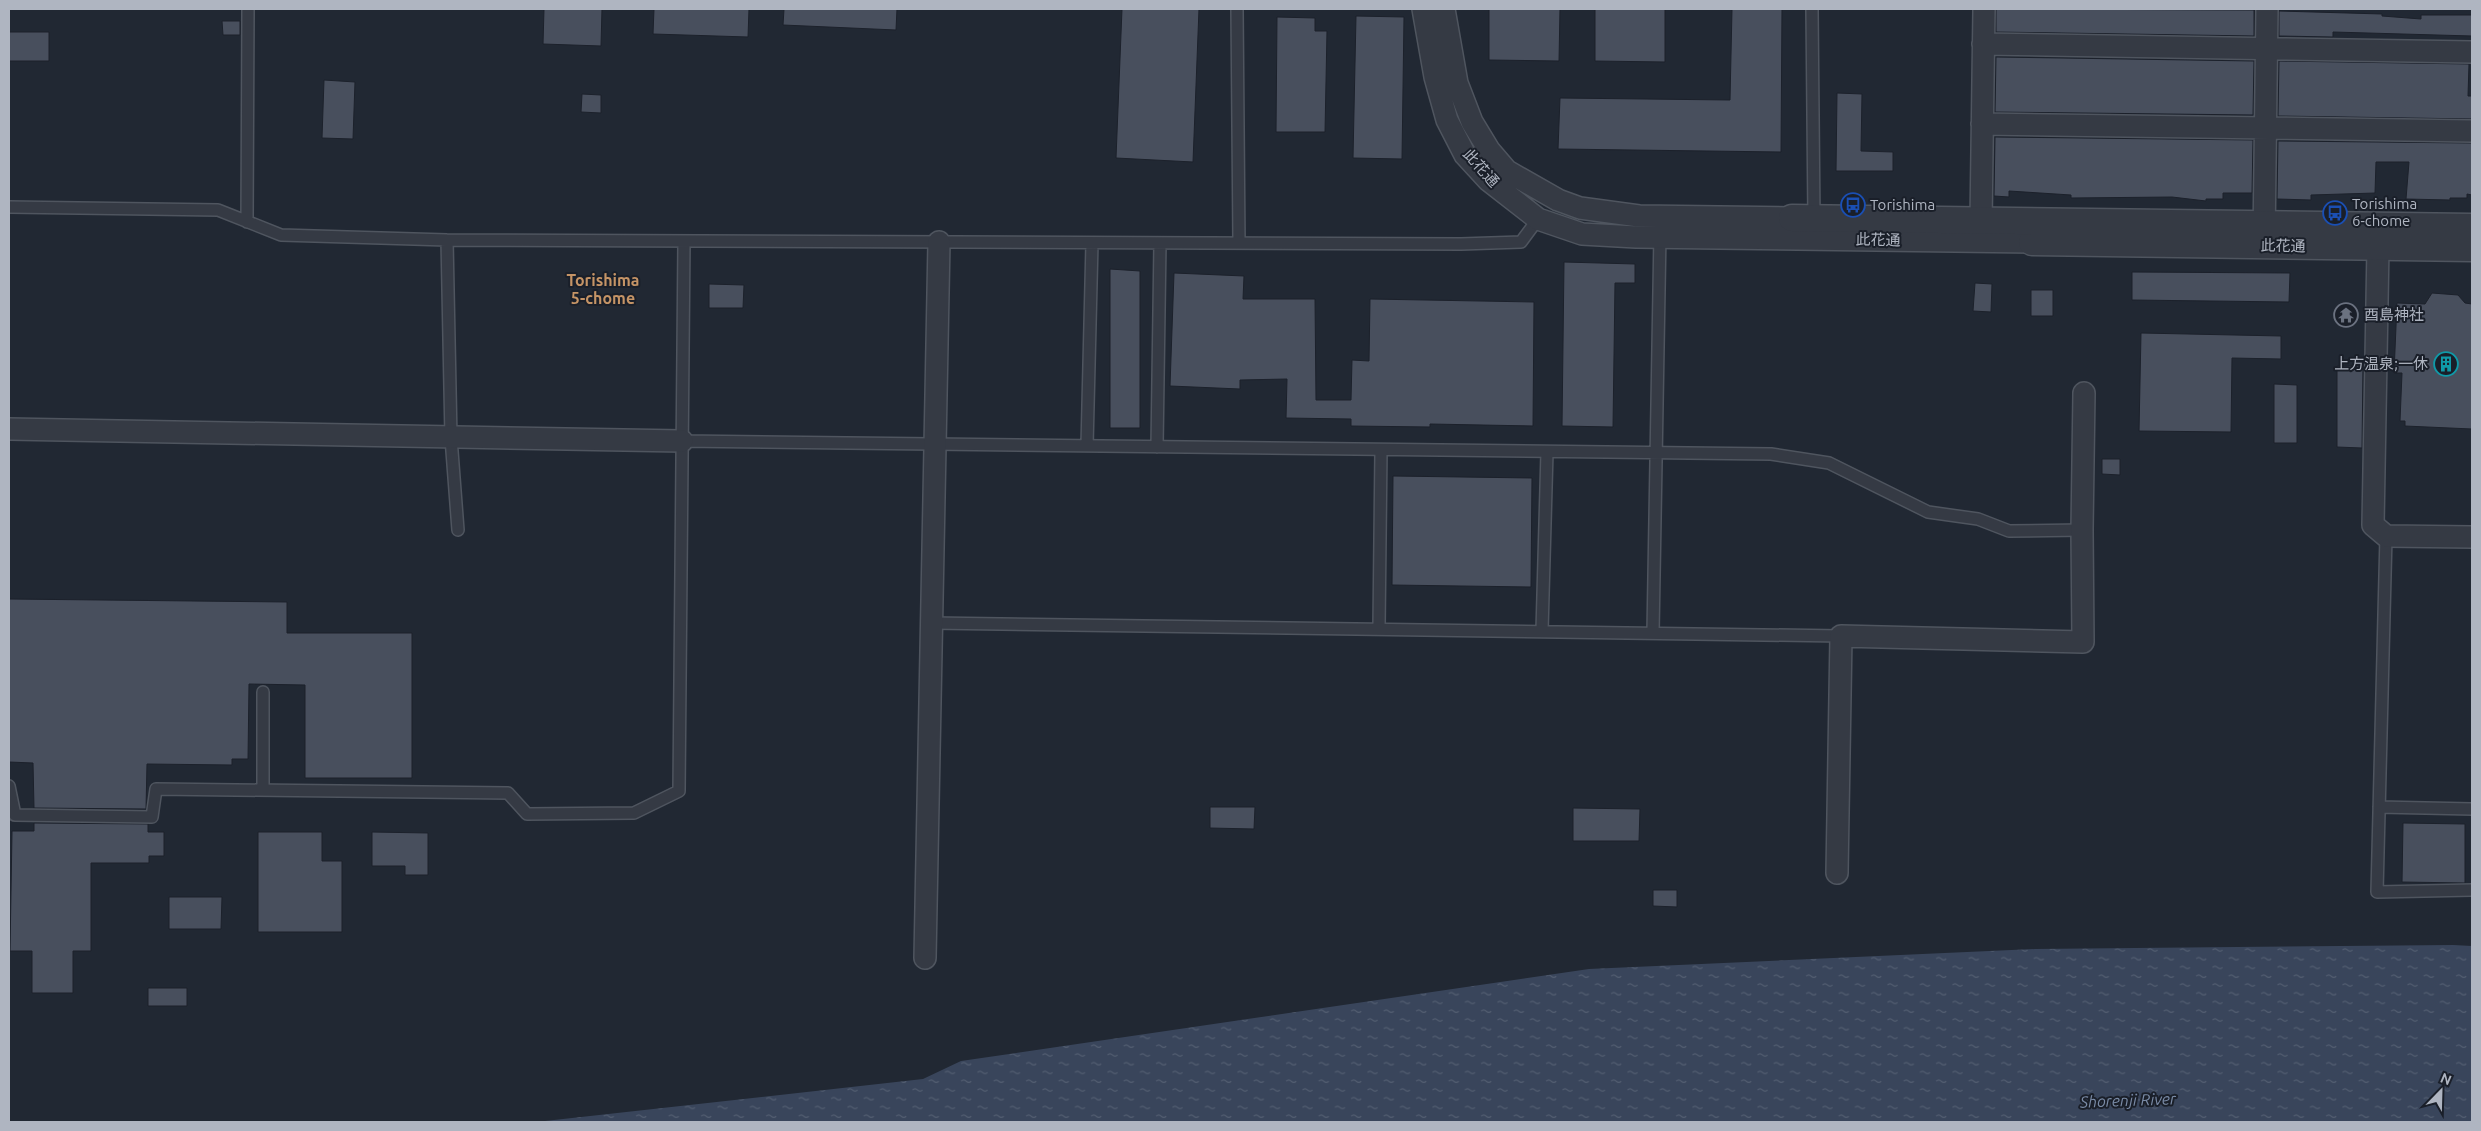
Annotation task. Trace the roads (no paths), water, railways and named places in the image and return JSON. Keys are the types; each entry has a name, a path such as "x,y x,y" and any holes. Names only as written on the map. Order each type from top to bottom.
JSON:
{"street":[{"name":"此花通","path":"1423,9 1435,78 1447,120 1465,155 1488,180 1538,219 1582,234 1660,227 1981,221 2264,235 2378,247 2472,248"},
{"name":"此花通","path":"1444,9 1457,83 1472,122 1489,150 1507,171 1558,200 1580,208 1660,227 1806,225 2032,242 2472,227"},
{"path":"1981,221 1984,9"},
{"path":"2264,235 2267,9"},
{"path":"1983,44 2472,52"},
{"path":"1982,124 2472,131"},
{"path":"925,958 940,242"},
{"path":"2378,247 2374,525 2386,536 2472,536"},
{"path":"1837,872 1841,636 2083,642 2084,393"},
{"path":"9,429 682,441"}],"lane":[{"path":"248,9 248,222"},
{"path":"1237,9 1239,243"},
{"path":"1806,225 1812,9"},
{"path":"9,207 218,210 281,235 446,240 1461,244 1520,242 1538,219"},
{"path":"1653,633 1660,227"},
{"path":"446,240 451,438 458,530"},
{"path":"9,786 15,815 152,817 156,788 508,794 527,814 634,813 679,791 684,241"},
{"path":"1087,446 1092,243"},
{"path":"1157,447 1160,243"},
{"path":"682,441 1771,454 1829,463 1928,512 1978,519 2009,531 2082,530"},
{"path":"1379,628 1381,450"},
{"path":"1542,631 1546,452"},
{"path":"2386,536 2377,892 2472,890"},
{"path":"932,623 1841,636"},
{"path":"263,692 263,789"},
{"path":"2379,806 2472,809"}],"water":[{"name":"Shorenji River","path":"2472,946 2472,1122 536,1122 923,1079 961,1061 1589,969 2035,949"}],"place":[{"name":"Torishima","path":"1853,205"},
{"name":"Torishima 6-chome","path":"2335,213"},
{"name":"酉島神社","path":"2346,315"},
{"name":"上方温泉;一休","path":"2446,364"}],"district":[{"name":"Torishima 5-chome","path":"603,289"}]}
